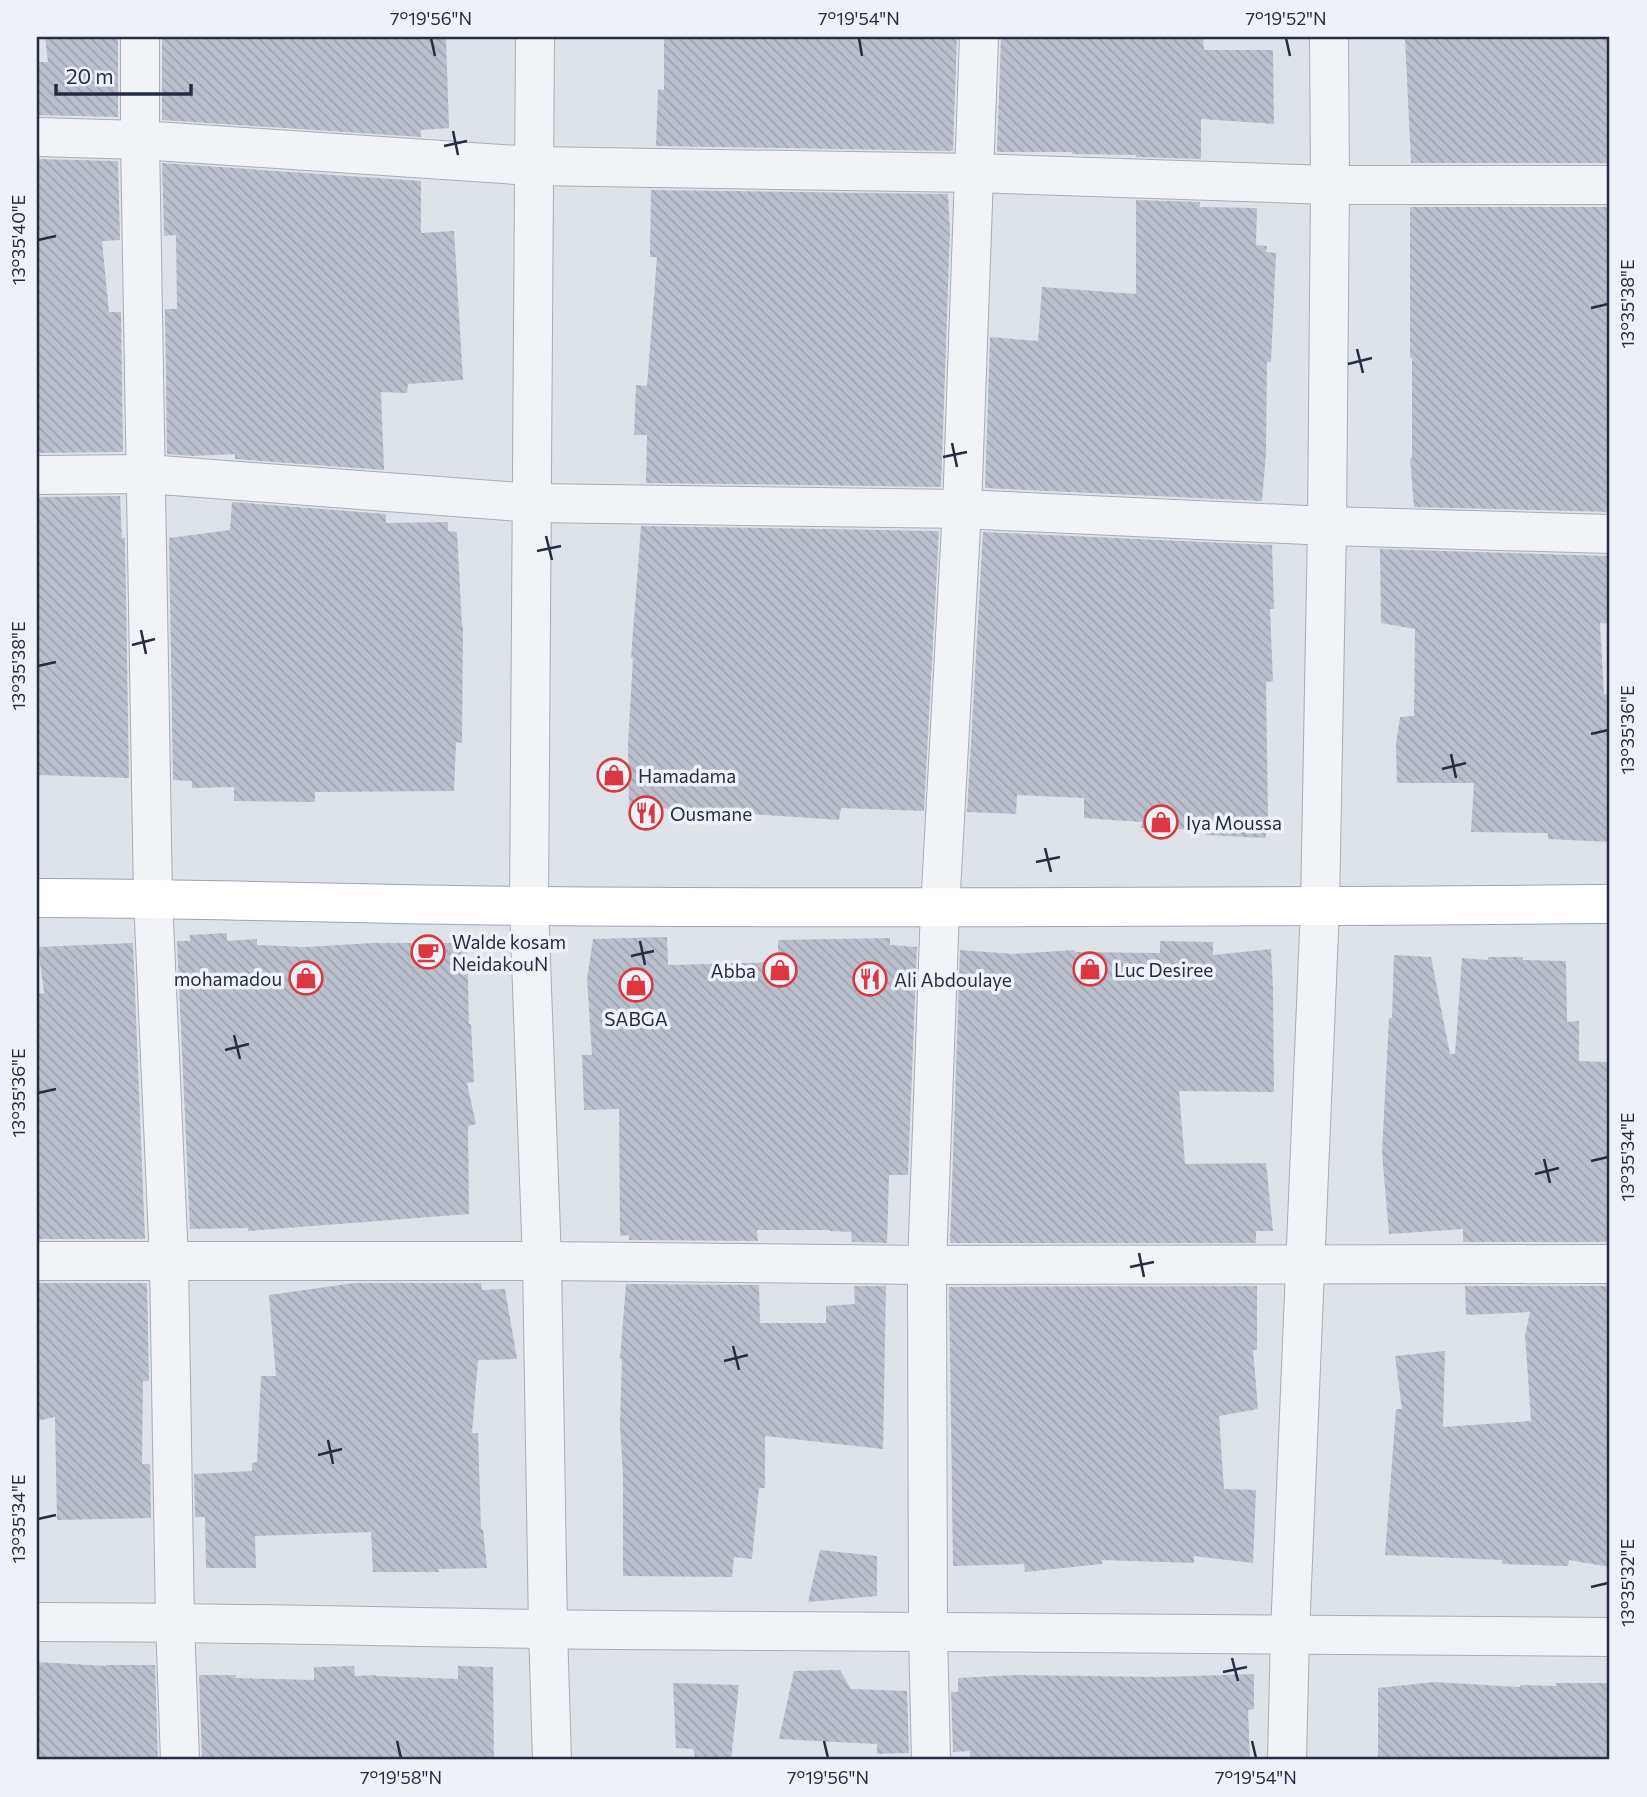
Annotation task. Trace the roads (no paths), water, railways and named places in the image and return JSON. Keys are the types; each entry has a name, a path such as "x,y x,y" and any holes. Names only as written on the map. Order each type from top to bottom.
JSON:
{"main road":[{"path":"37,898 940,909 1610,904"}],"street":[{"path":"140,37 153,898 169,1261 180,1760"},
{"path":"535,37 529,906 542,1261 552,1760"},
{"path":"931,1760 927,1265 979,37"},
{"path":"1287,1760 1320,907 1327,526 1329,37"},
{"path":"37,137 140,140 533,166 975,173 1330,185 1610,185"},
{"path":"37,475 147,474 533,503 961,509 1327,526 1610,534"},
{"path":"37,1261 542,1261 927,1265 1610,1264"},
{"path":"37,1622 928,1633 1290,1633 1610,1637"}],"place":[{"name":"Hamadama","path":"614,775"},
{"name":"Ousmane","path":"646,813"},
{"name":"Iya Moussa","path":"1161,822"},
{"name":"Walde kosam NeidakouN","path":"428,952"},
{"name":"Luc Desiree","path":"1090,969"},
{"name":"Abba","path":"780,970"},
{"name":"mohamadou","path":"306,978"},
{"name":"Ali Abdoulaye","path":"870,979"},
{"name":"SABGA","path":"636,985"}]}
